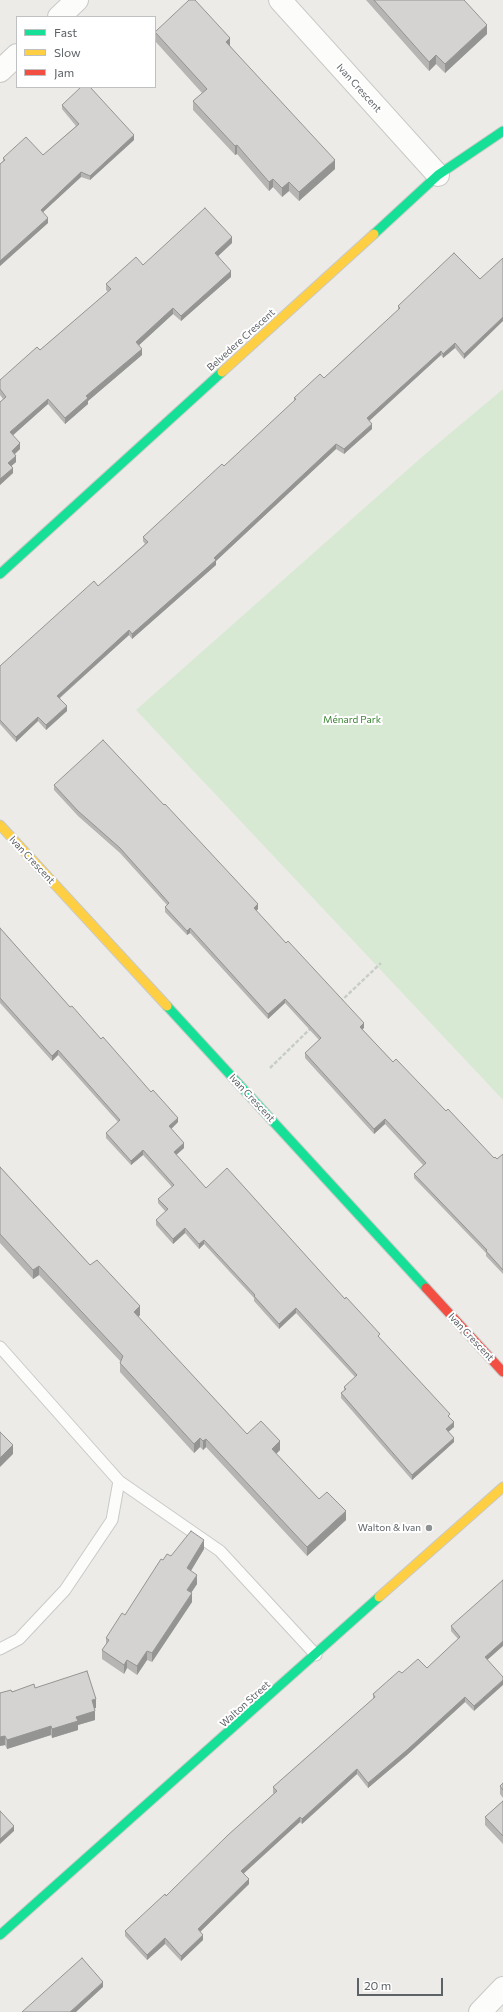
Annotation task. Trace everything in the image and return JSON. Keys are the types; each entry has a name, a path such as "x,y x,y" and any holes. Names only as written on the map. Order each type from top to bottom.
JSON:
{"street":[{"path":"60,16 78,0"},
{"name":"Ivan Crescent","path":"280,0 438,175"},
{"path":"0,71 16,56"},
{"name":"Belvedere Crescent","path":"0,574 438,175 503,131"},
{"name":"Ivan Crescent","path":"0,825 503,1372"},
{"name":"Walton Street","path":"0,1935 503,1487"},
{"path":"480,2012 503,1988"}],"lane":[{"path":"0,1347 119,1481 220,1551 316,1655"},
{"path":"0,1649 19,1639 64,1590 112,1520 119,1481"}],"path":[{"path":"337,1005 381,963"},
{"path":"270,1068 314,1026"}],"green space":[{"name":"Ménard Park","path":"503,389 503,1100 136,710 423,456"}],"building":[{"path":"189,0 195,0 230,38 226,42 335,160 299,192 289,182 282,188 273,179 269,182 237,145 235,146 193,101 207,89 156,33 156,31"},
{"path":"374,0 464,0 487,25 445,64 436,55 429,62"},
{"path":"80,88 91,88 134,135 90,176 81,172 41,210 48,218 0,261 0,164 5,160 3,158 26,137 43,155 79,124 62,105"},
{"path":"205,208 232,237 215,253 231,271 181,316 173,308 136,342 142,349 86,396 88,398 65,418 48,399 10,432 20,443 12,451 16,456 8,463 13,468 0,479 0,402 6,397 0,389 0,380 37,347 40,350 111,289 106,284 136,257 143,265"},
{"path":"454,253 480,279 503,258 503,317 464,354 455,343 443,354 441,351 367,418 372,424 344,449 336,444 214,558 216,560 132,634 129,630 57,696 67,706 46,725 38,717 16,737 0,720 0,666 94,581 98,586 148,542 143,537 222,464 224,466 296,399 294,398 320,374 324,378 400,308 398,306"},
{"path":"103,740 258,904 254,908 286,943 288,941 364,1023 360,1027 393,1062 396,1059 446,1111 448,1109 494,1158 495,1157 497,1159 503,1154 503,1270 486,1251 487,1250 414,1174 426,1163 385,1119 374,1129 305,1053 321,1038 285,999 268,1014 190,928 187,931 165,907 169,903 120,848 78,811 54,785"},
{"path":"0,928 70,1007 72,1006 101,1039 103,1037 151,1092 153,1090 178,1118 169,1126 184,1143 174,1152 206,1188 227,1168 345,1299 346,1297 380,1334 378,1336 450,1414 448,1416 454,1422 446,1429 454,1438 412,1475 341,1393 346,1389 344,1387 357,1375 296,1308 279,1324 254,1296 255,1295 204,1240 199,1244 185,1228 173,1239 156,1220 168,1209 158,1199 174,1185 143,1150 131,1161 106,1133 120,1120 58,1050 52,1056 0,998"},
{"path":"0,1167 90,1265 97,1260 140,1306 134,1312 247,1434 261,1421 280,1441 272,1449 319,1499 327,1492 346,1511 307,1547 206,1439 203,1441 200,1438 194,1444 120,1363 123,1356 39,1266 33,1270 0,1234"},
{"path":"0,1432 13,1445 0,1458"},
{"path":"191,1531 204,1540 187,1568 197,1575 187,1590 192,1593 152,1653 147,1651 137,1666 127,1660 124,1665 102,1650 109,1640 106,1638 122,1613 125,1615 161,1559 163,1560 167,1554 171,1556"},
{"path":"503,1580 503,1641 485,1657 503,1677 503,1680 474,1706 465,1697 368,1783 357,1769 302,1819 300,1817 241,1871 249,1879 198,1929 203,1935 181,1956 165,1938 147,1955 125,1931 165,1894 166,1896 228,1835 277,1791 273,1787 375,1697 373,1694 399,1671 402,1673 418,1659 427,1668 460,1637 451,1626"},
{"path":"87,1671 96,1699 92,1700 95,1711 76,1717 78,1721 52,1729 51,1726 7,1740 5,1736 0,1737 0,1693 11,1690 12,1692 34,1684 35,1688"},
{"path":"503,1783 503,1790 500,1786"},
{"path":"503,1801 503,1836 485,1817"},
{"path":"0,1811 14,1826 0,1839"},
{"path":"82,1958 103,1982 70,2012 22,2012"}],"traffic: fast":[{"path":"374,234 438,175 503,131"},
{"path":"0,574 222,372"},
{"path":"167,1006 426,1288"},
{"path":"0,1935 379,1597"}],"traffic: slow":[{"path":"222,372 374,234"},
{"path":"0,825 167,1006"},
{"path":"379,1597 503,1487"}],"traffic: jam":[{"path":"426,1288 503,1372"}],"place":[{"name":"Walton & Ivan","path":"429,1528"}]}
